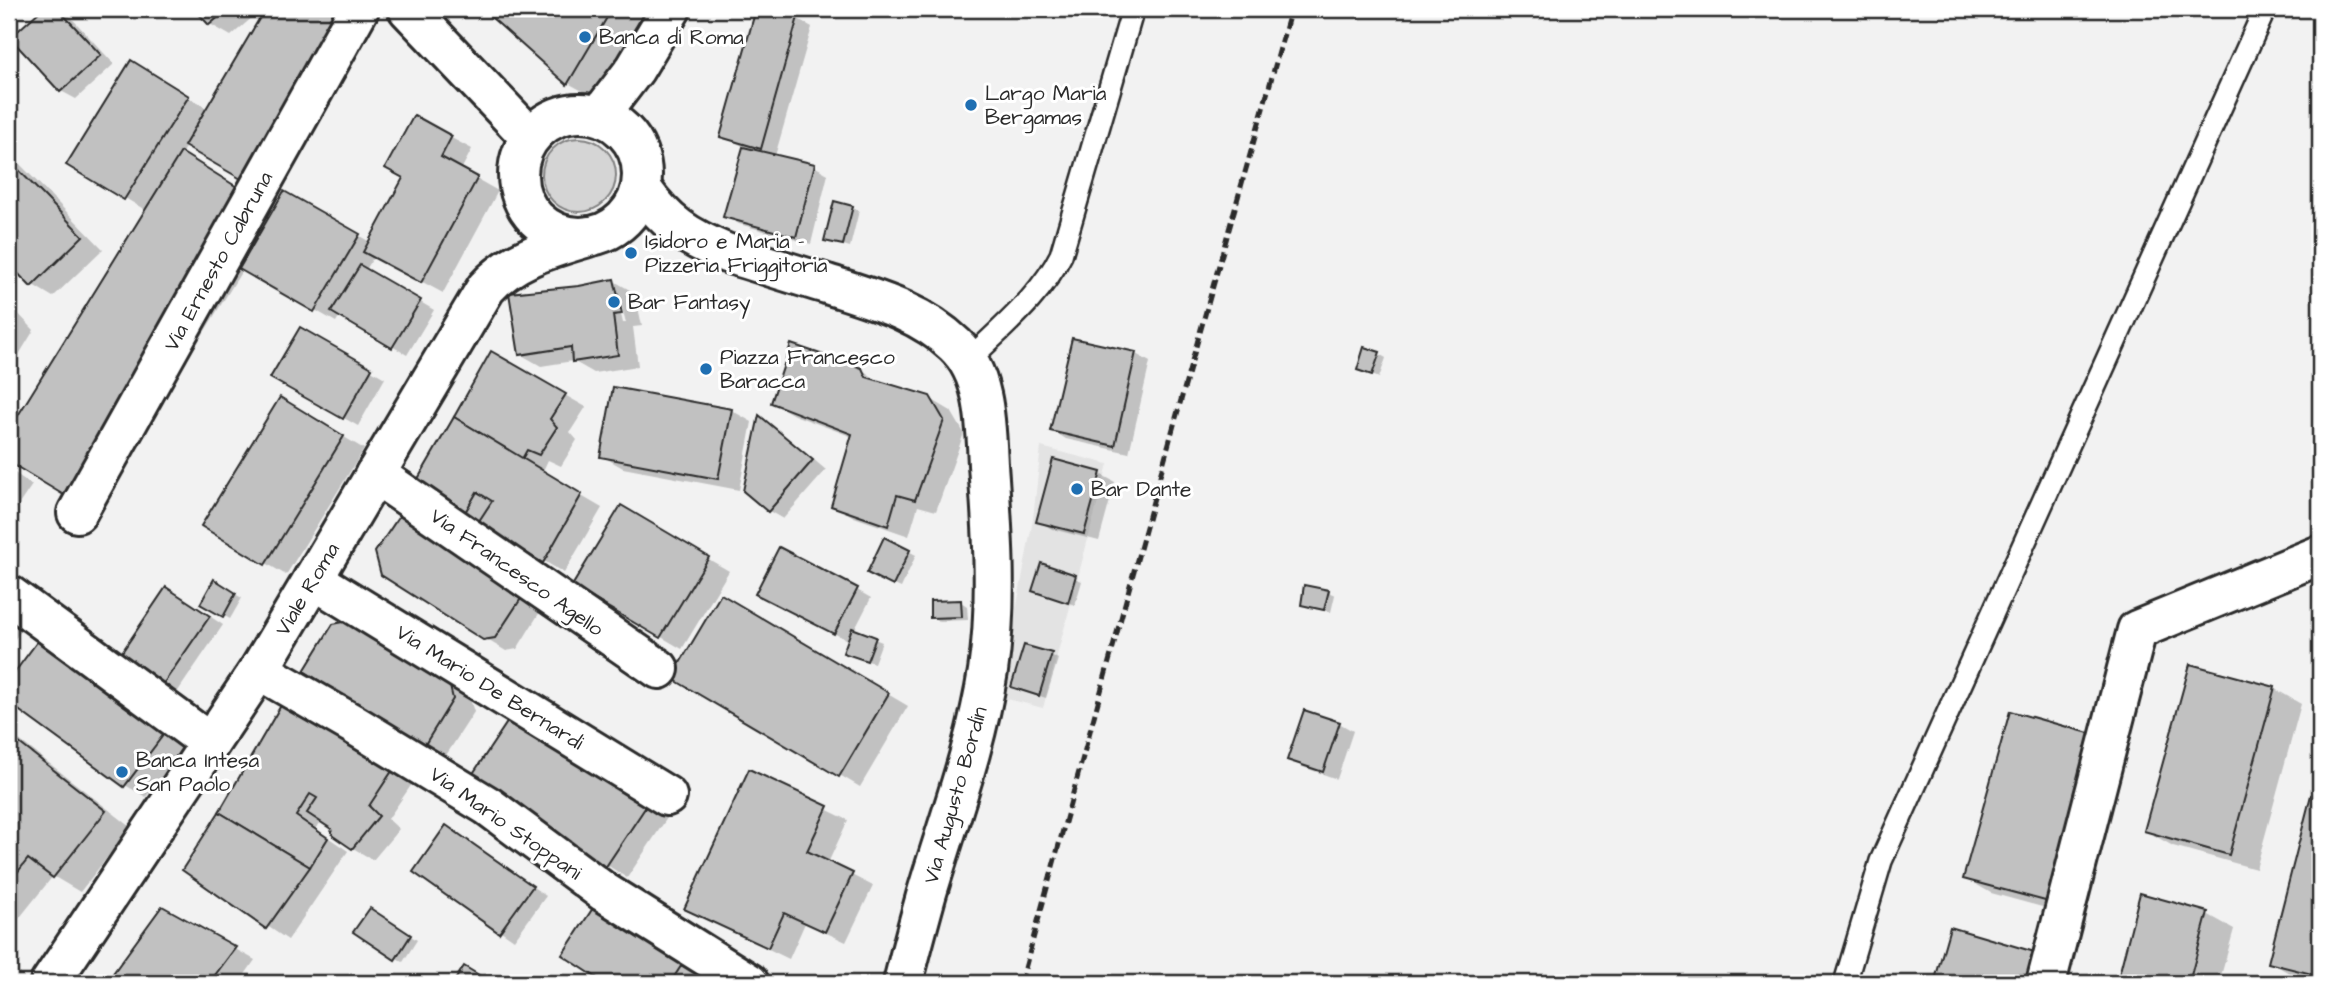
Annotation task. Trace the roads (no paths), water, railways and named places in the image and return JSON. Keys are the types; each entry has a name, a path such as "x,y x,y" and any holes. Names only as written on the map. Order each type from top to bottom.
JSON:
{"street":[{"name":"Via Ernesto Cabruna","path":"77,513 359,9"},
{"path":"408,9 530,137"},
{"path":"600,115 635,69 671,9"},
{"path":"683,233 651,230 572,237 552,231 536,219 524,204 518,185 517,168 530,137 544,124 561,115 580,112 600,115 617,123 630,136 639,152 643,170 642,189 664,217 683,233 726,253 904,310 944,335 969,360"},
{"name":"Viale Roma","path":"50,983 259,670 479,299 495,278 519,261 597,235 620,224 634,208 642,189"},
{"name":"Via Augusto Bordin","path":"903,983 926,896 972,750 988,668 992,592 986,436 976,374 969,360"},
{"name":"Via Francesco Agello","path":"375,474 659,669"},
{"path":"2046,983 2137,630 2320,555"},
{"name":"Via Mario De Bernardi","path":"313,579 667,796"},
{"path":"9,595 210,743"},
{"name":"Via Mario Stoppani","path":"259,670 488,806 604,892 749,983"}],"lane":[{"path":"969,360 1036,295 1061,255 1133,9"},
{"path":"1845,983 1881,861 2265,9"}],"railway":[{"path":"1021,983 1291,9"}],"place":[{"name":"Banca di Roma","path":"585,37"},
{"name":"Largo Maria Bergamas","path":"971,105"},
{"name":"Isidoro e Maria - Pizzeria Friggitoria","path":"631,253"},
{"name":"Bar Fantasy","path":"614,302"},
{"name":"Piazza Francesco Baracca","path":"706,369"},
{"name":"Bar Dante","path":"1077,489"},
{"name":"Banca Intesa San Paolo","path":"122,772"}]}
